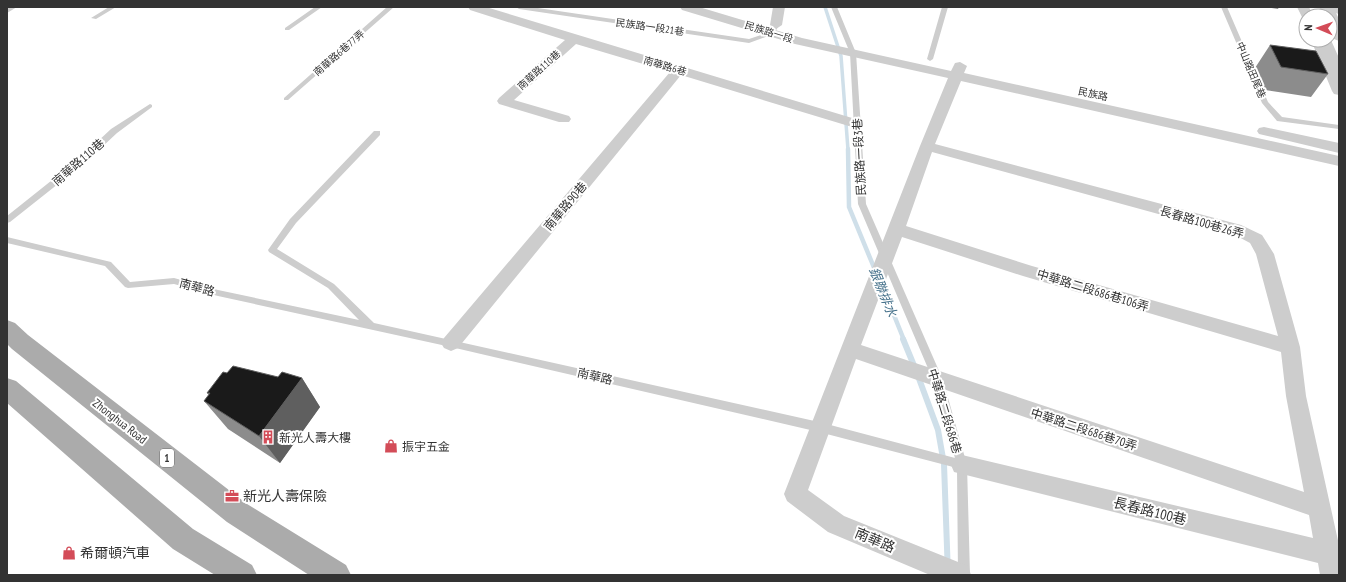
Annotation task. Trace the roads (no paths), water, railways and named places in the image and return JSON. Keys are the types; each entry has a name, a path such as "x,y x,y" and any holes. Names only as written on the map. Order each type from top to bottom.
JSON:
{"main road":[{"name":"Zhonghua Road","path":"7,329 20,342 237,513 336,575"},
{"path":"7,388 183,538 242,575"}],"street":[{"name":"南華路6巷","path":"474,7 574,39 680,69 850,121"},
{"name":"民族路一段","path":"686,7 842,46"},
{"name":"民族路一段","path":"715,7 774,29"},
{"path":"774,29 779,7"},
{"path":"1326,7 1339,36"},
{"name":"南華路110巷","path":"564,119 504,101 574,39"},
{"name":"民族路","path":"842,46 930,59 958,71 1339,161"},
{"name":"民族路","path":"842,46 1339,148"},
{"path":"1320,48 1339,91"},
{"path":"1327,48 1339,78"},
{"name":"南華路90巷","path":"451,343 680,69"},
{"name":"南華路","path":"955,573 836,524 795,494 819,426 897,229 927,146 958,71"},
{"name":"長春路100巷26弄","path":"927,146 1240,231 1256,239 1265,254 1290,347 1296,396 1319,508 1333,562"},
{"name":"中華路二段686巷106弄","path":"897,229 1036,273 1290,347"},
{"name":"中華路二段686巷70弄","path":"849,349 1319,508"},
{"name":"長春路100巷","path":"957,463 1333,562"}],"lane":[{"path":"7,11 14,7"},
{"path":"94,18 112,7"},
{"path":"287,29 319,7"},
{"name":"南華路6巷77弄","path":"286,99 392,7"},
{"name":"民族路一段21巷","path":"519,7 749,41 774,29"},
{"name":"民族路一段3巷","path":"834,7 842,46 850,121 862,204 880,269"},
{"path":"930,59 945,7"},
{"name":"中山路田尾巷","path":"1224,7 1265,103 1280,119 1339,127"},
{"name":"南華路110巷","path":"7,220 84,159 114,130 150,106"},
{"path":"371,326 331,286 272,250 294,221 377,133"},
{"name":"南華路","path":"7,240 108,264 128,285 174,281 218,293 451,343 819,426 957,463"},
{"name":"中華路二段686巷","path":"880,269 924,375 957,463 955,573"}],"waterway":[{"name":"銀聯排水","path":"825,7 841,56 848,150"},
{"name":"銀聯排水","path":"848,149 849,207 875,270"},
{"name":"銀聯排水","path":"881,283 904,340"},
{"name":"銀聯排水","path":"903,339 915,368"},
{"name":"銀聯排水","path":"918,376 938,430 944,464 948,575"}],"place":[{"name":"新光人壽大樓","path":"268,437"},
{"name":"振宇五金","path":"391,446"},
{"name":"新光人壽保險","path":"232,496"},
{"name":"希爾頓汽車","path":"69,553"}]}
